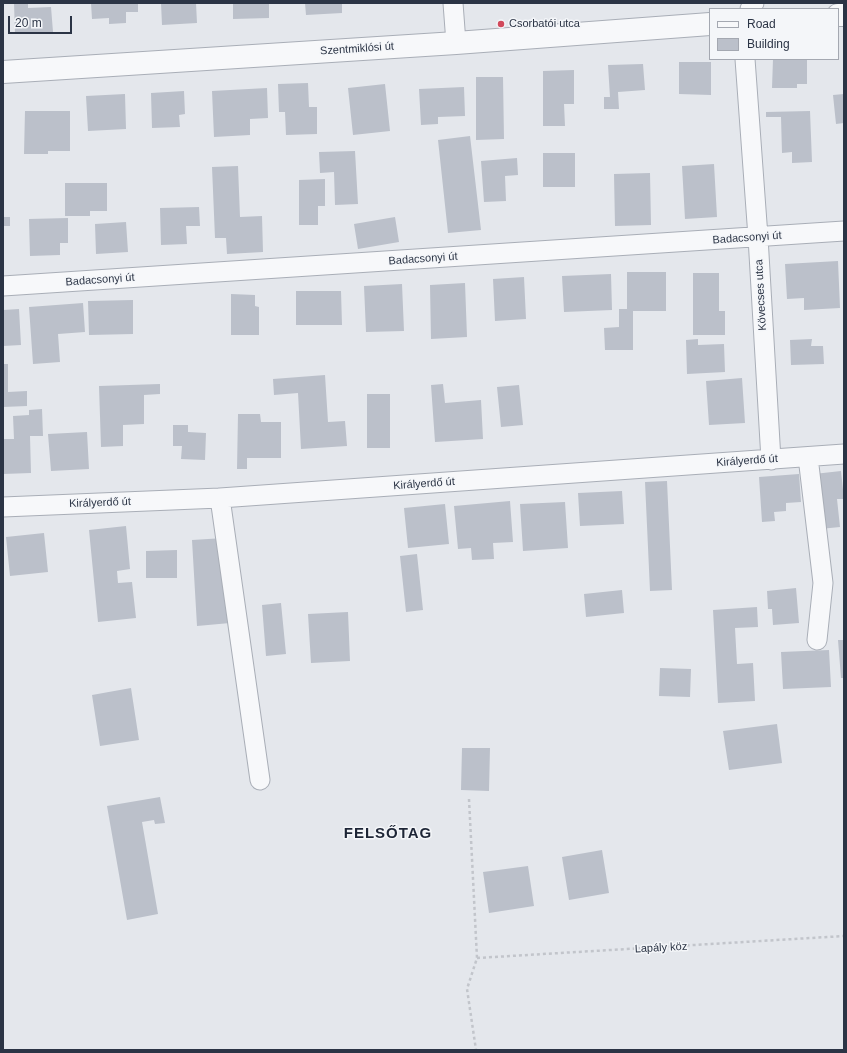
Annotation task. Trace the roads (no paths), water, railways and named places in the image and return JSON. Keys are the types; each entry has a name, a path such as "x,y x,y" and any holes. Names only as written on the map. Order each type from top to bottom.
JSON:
{"street":[{"path":"453,3 456,43"},
{"name":"Szentmiklósi út","path":"3,72 456,43 709,24"},
{"name":"Kövecses utca","path":"745,60 758,237 771,460"},
{"name":"Badacsonyi út","path":"3,286 844,232"},
{"name":"Királyerdő út","path":"3,507 220,498 844,454"},
{"path":"808,457 823,583 817,640"},
{"path":"220,498 260,780"}],"place":[{"name":"Csorbatói utca","path":"501,24"}],"district":[{"name":"FELSŐTAG","path":"388,834"}]}
